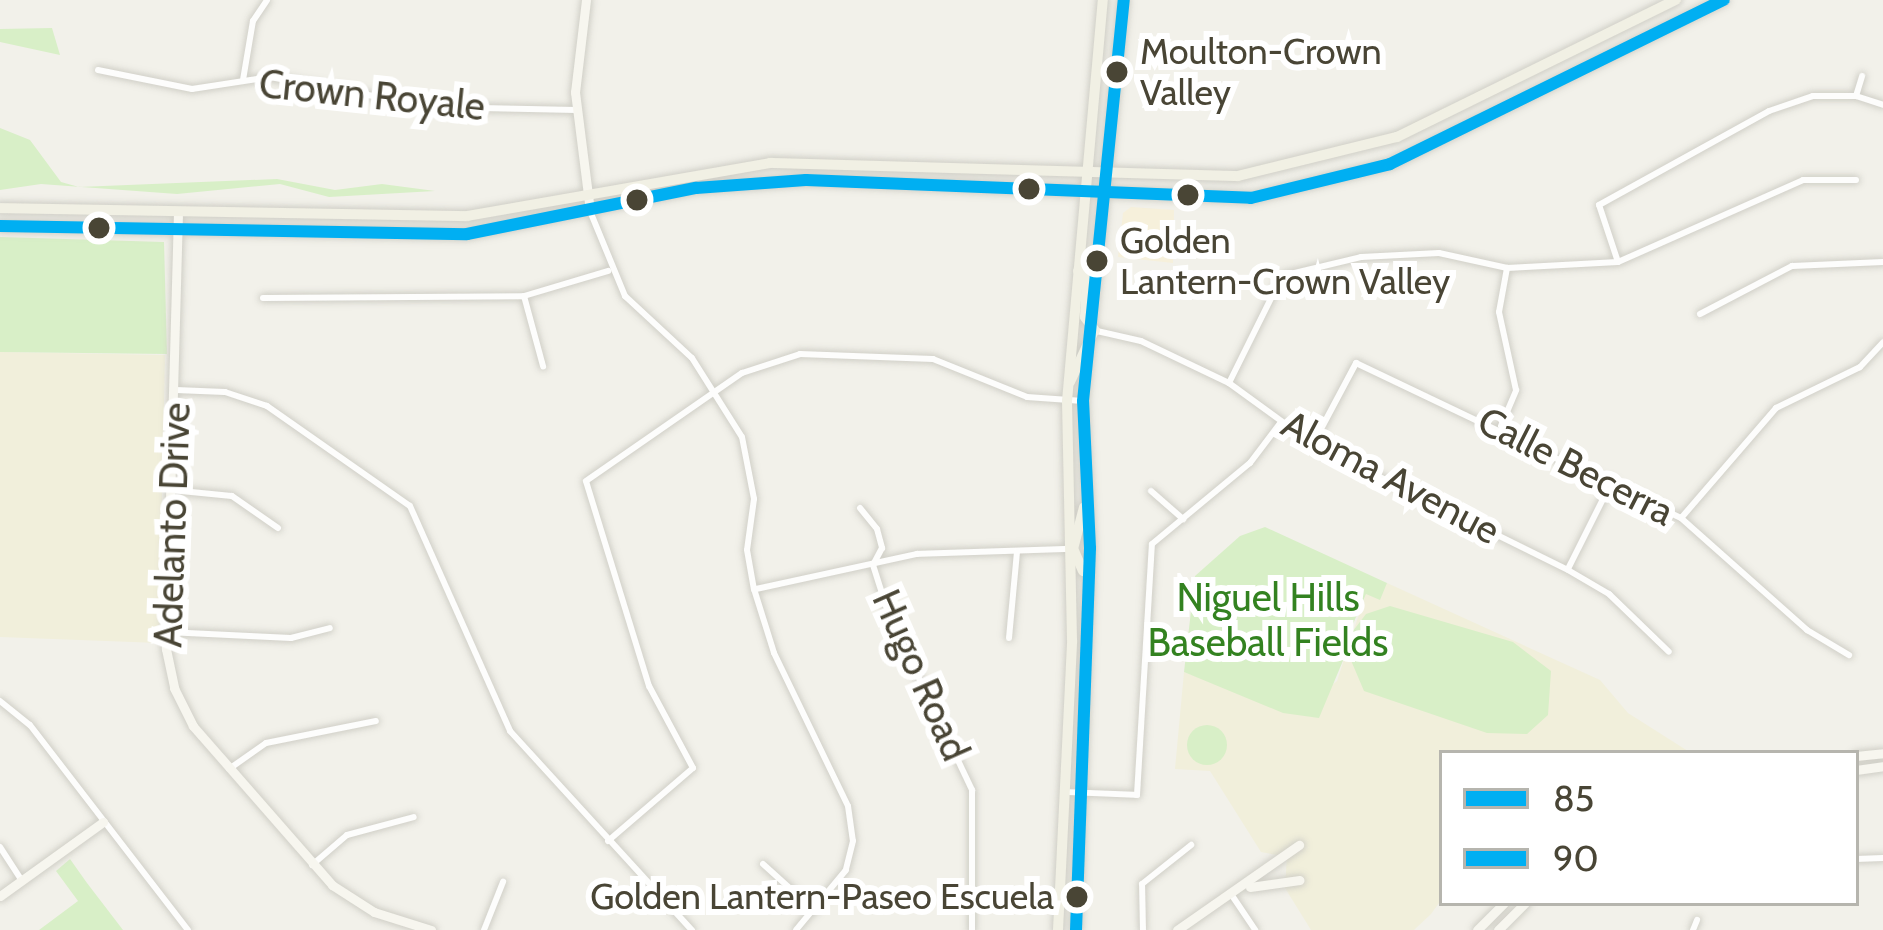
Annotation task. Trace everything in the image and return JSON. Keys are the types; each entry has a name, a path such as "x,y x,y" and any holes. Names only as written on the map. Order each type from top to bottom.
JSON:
{"main road":[{"path":"1058,930 1073,549 1067,401 1103,0"},
{"path":"1076,930 1088,619 1083,401 1109,195 1124,0"},
{"path":"0,208 437,218 770,163 1238,176 1359,151 1676,0"},
{"path":"0,226 467,234 777,181 1232,199 1355,176 1724,0"},
{"path":"1078,271 1087,274 1085,317 1095,331"},
{"path":"1070,382 1095,331"},
{"path":"1073,549 1087,504"},
{"path":"1073,549 1083,561 1088,619"}],"street":[{"path":"243,80 253,21 267,0"},
{"path":"586,0 576,110 586,194 608,271 716,392 746,458 754,589 774,653 848,806 846,870 796,930"},
{"name":"Crown Royale","path":"98,70 192,89 243,80 287,79 434,106 576,110"},
{"path":"1856,96 1862,76"},
{"path":"1618,262 1599,205 1769,111 1813,96 1856,96 1883,105"},
{"path":"1229,382 1282,276 1361,256 1439,253 1507,268 1618,262 1802,180 1856,180"},
{"name":"Adelanto Drive","path":"178,214 167,632 182,708 312,865 357,903 431,930"},
{"path":"1700,314 1792,266 1883,262"},
{"path":"1501,427 1517,368 1499,312 1507,268"},
{"path":"263,298 524,296 608,271"},
{"path":"524,296 543,366"},
{"name":"Aloma Avenue","path":"1095,331 1142,341 1229,382 1312,444 1568,570 1610,594 1670,652"},
{"path":"1681,518 1776,408 1860,367 1883,343"},
{"path":"608,841 693,768 649,686 586,481 770,360 828,352 933,359 1013,393 1083,401"},
{"name":"Calle Becerra","path":"1312,444 1356,363 1501,427 1681,518 1807,630 1849,656"},
{"path":"176,390 225,392 267,406 410,506 510,731 692,930"},
{"path":"1066,792 1137,795 1152,544 1250,463 1281,422"},
{"path":"1568,570 1612,481"},
{"path":"171,490 232,496 278,528"},
{"path":"1151,491 1183,519"},
{"name":"Hugo Road","path":"860,508 882,548 873,565 971,790 972,930"},
{"path":"754,589 917,554 1073,549"},
{"path":"1009,638 1017,550"},
{"path":"167,632 290,638 330,628"},
{"path":"0,701 30,725 188,930"},
{"path":"230,769 266,743 376,722"},
{"path":"312,865 346,835 414,817"},
{"path":"0,896 104,822"},
{"path":"1143,930 1142,884 1191,845"},
{"path":"1177,930 1245,889 1299,845"},
{"path":"0,847 23,884"},
{"path":"764,864 815,910"},
{"path":"1245,889 1276,878 1300,880"},
{"path":"484,930 503,882"},
{"path":"1233,897 1255,930"},
{"path":"1477,930 1501,906"},
{"path":"1498,930 1522,906"},
{"path":"1693,930 1696,920"}],"shaded area":[{"path":"1131,207 1174,210 1173,263 1118,257 1123,213"},
{"path":"0,352 165,355 159,643 0,637"},
{"path":"1387,583 1600,680 1628,713 1686,750 1439,750 1439,903 1414,930 1311,930 1285,888 1287,857 1261,852 1210,771 1175,769 1184,672 1297,714 1337,681 1366,593 1382,592"}],"green space":[{"path":"52,28 60,55 0,42 0,29"},
{"path":"0,128 30,140 61,182 78,187 41,184 0,190"},
{"path":"277,179 335,190 382,184 435,191 329,197 280,184 177,194 81,187"},
{"path":"0,237 164,242 167,354 0,352"},
{"name":"Niguel Hills Baseball Fields","path":"1265,527 1387,583 1380,600 1366,594 1346,640 1366,614 1390,606 1513,642 1551,671 1548,715 1527,734 1487,733 1364,691 1347,651 1319,718 1283,713 1184,672 1195,576 1240,536"},
{"path":"1207,725 1221,731 1227,745 1221,759 1207,765 1193,759 1187,745 1193,731"},
{"path":"70,859 123,930 39,930 78,901 56,871"}],"transit line":[{"name":"90","path":"1076,930 1090,548 1083,401 1124,0"},
{"name":"85","path":"0,226 467,234 696,188 806,180 1251,198 1390,164 1724,0"}],"place":[{"name":"Moulton-Crown Valley","path":"1117,72"},
{"name":"Golden Lantern-Crown Valley","path":"1097,261"},
{"name":"Golden Lantern-Paseo Escuela","path":"1077,897"}]}
